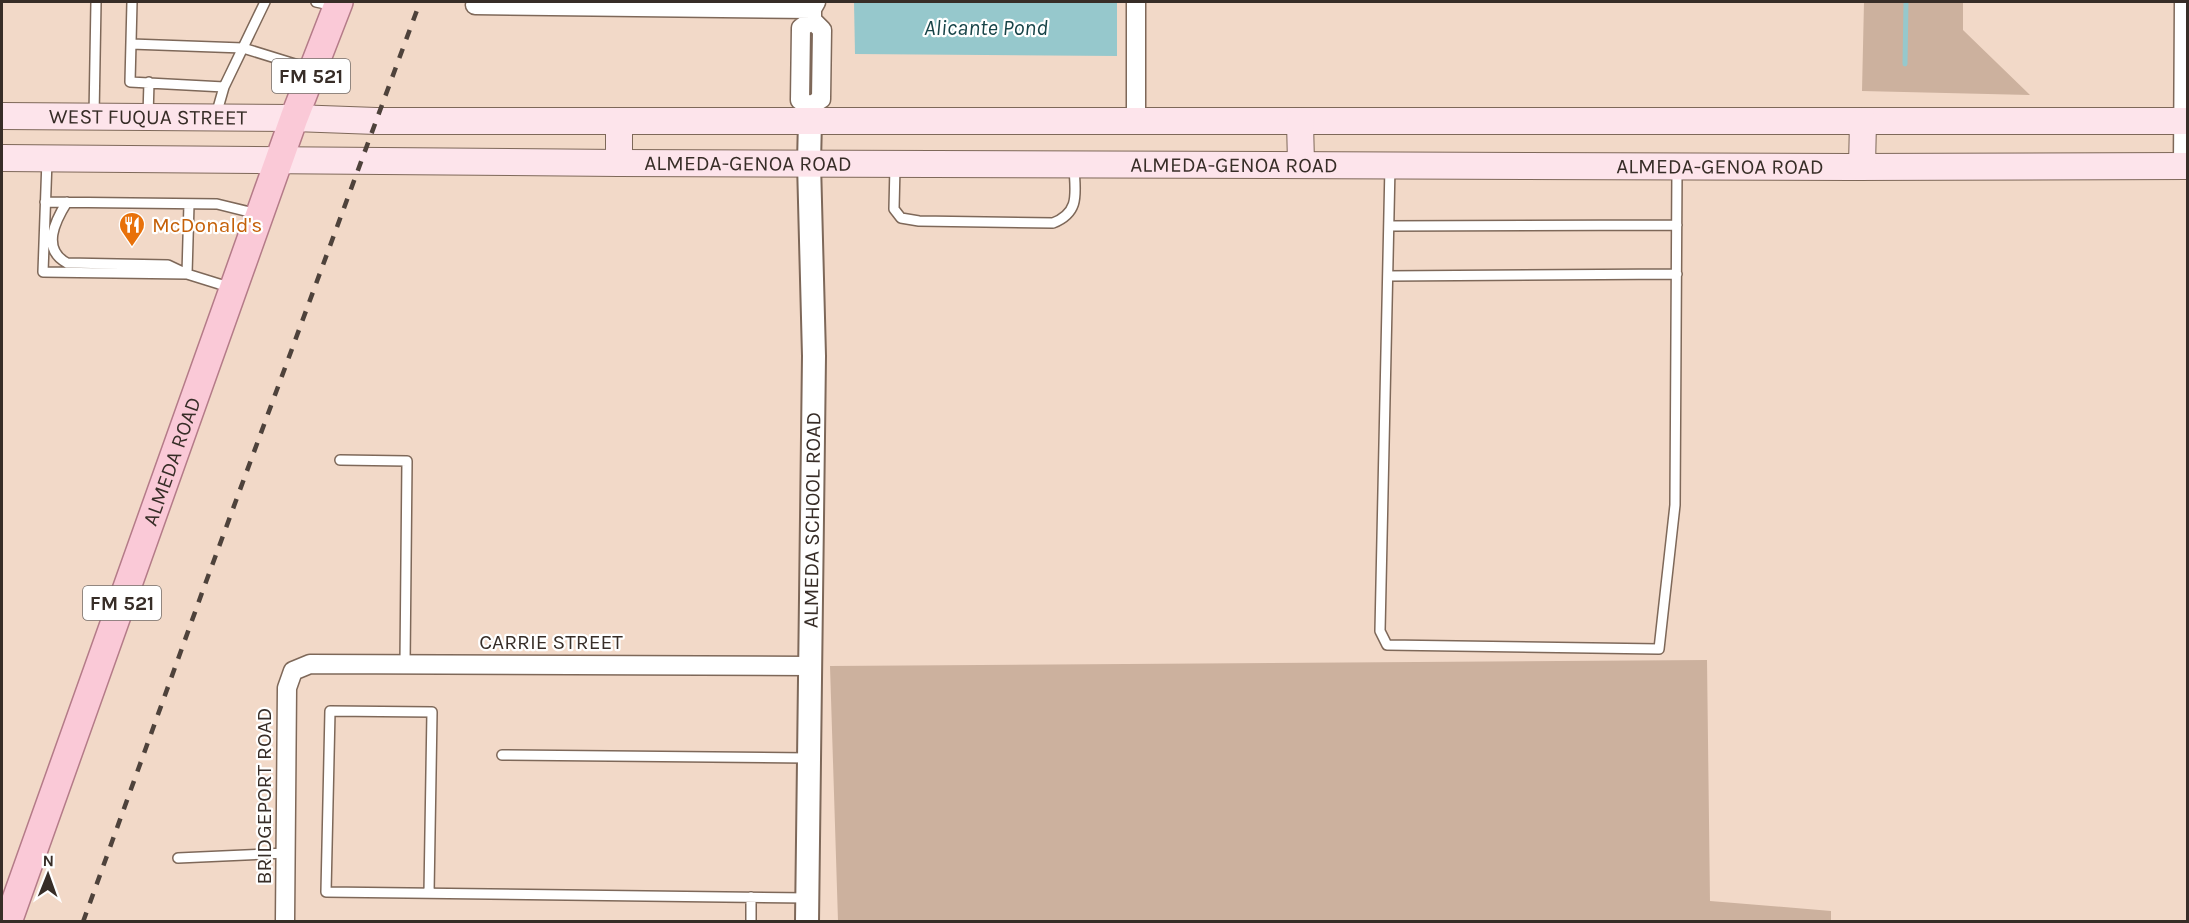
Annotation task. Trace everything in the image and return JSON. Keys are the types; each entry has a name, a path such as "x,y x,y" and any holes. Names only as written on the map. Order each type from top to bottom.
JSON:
{"main road":[{"name":"ALMEDA ROAD","path":"8,921 313,70 331,3"},
{"name":"ALMEDA-GENOA ROAD","path":"294,118 376,121 619,121 810,113 1136,120 2186,122"},
{"name":"WEST FUQUA STREET","path":"2,116 294,118"},
{"path":"619,121 619,163"},
{"path":"1300,121 1301,164"},
{"path":"1862,166 1863,121"},
{"name":"WEST FUQUA STREET","path":"2,158 280,159"},
{"name":"ALMEDA-GENOA ROAD","path":"280,159 619,163 2185,166"}],"street":[{"path":"1136,2 1136,120"},
{"path":"2184,2 2185,166"},
{"path":"475,5 813,10"},
{"path":"813,10 822,30 821,99 810,113 800,100 801,28 813,10"},
{"name":"ALMEDA SCHOOL ROAD","path":"807,921 814,356 809,163 810,113"},
{"name":"CARRIE STREET","path":"293,671 310,664 810,666"},
{"name":"BRIDGEPORT ROAD","path":"285,921 287,688 293,671"}],"lane":[{"path":"94,117 96,2"},
{"path":"132,2 130,82 224,87"},
{"path":"216,117 224,87 265,2"},
{"path":"131,44 243,48 313,70"},
{"path":"800,66 821,66"},
{"path":"148,117 149,82"},
{"path":"47,158 43,273 187,274"},
{"path":"895,163 894,209 901,218 919,221 1053,223 1064,219 1075,202 1074,164"},
{"path":"1390,164 1380,631 1387,645 1659,649 1676,505 1677,166"},
{"path":"45,202 217,204 261,214"},
{"path":"67,202 53,228 52,244 59,259 67,263 168,265 187,274 234,288"},
{"path":"187,274 189,204"},
{"path":"1389,226 1677,225"},
{"path":"1388,276 1677,274"},
{"path":"340,460 407,461 405,664"},
{"path":"429,893 432,712 330,711 327,892 808,898"},
{"path":"502,755 809,758"},
{"path":"178,858 286,853"},
{"path":"751,897 751,921"}],"shaded area":[{"path":"1864,2 1963,2 1963,30 2030,95 1862,91"},
{"path":"1707,660 1710,901 1831,911 1831,921 838,921 830,666"}],"water":[{"name":"Alicante Pond","path":"854,2 1117,2 1117,56 855,54"}],"waterway":[{"path":"1905,64 1906,2"}],"railway":[{"path":"83,922 420,2"}],"place":[{"name":"McDonald's","path":"132,248"}]}
